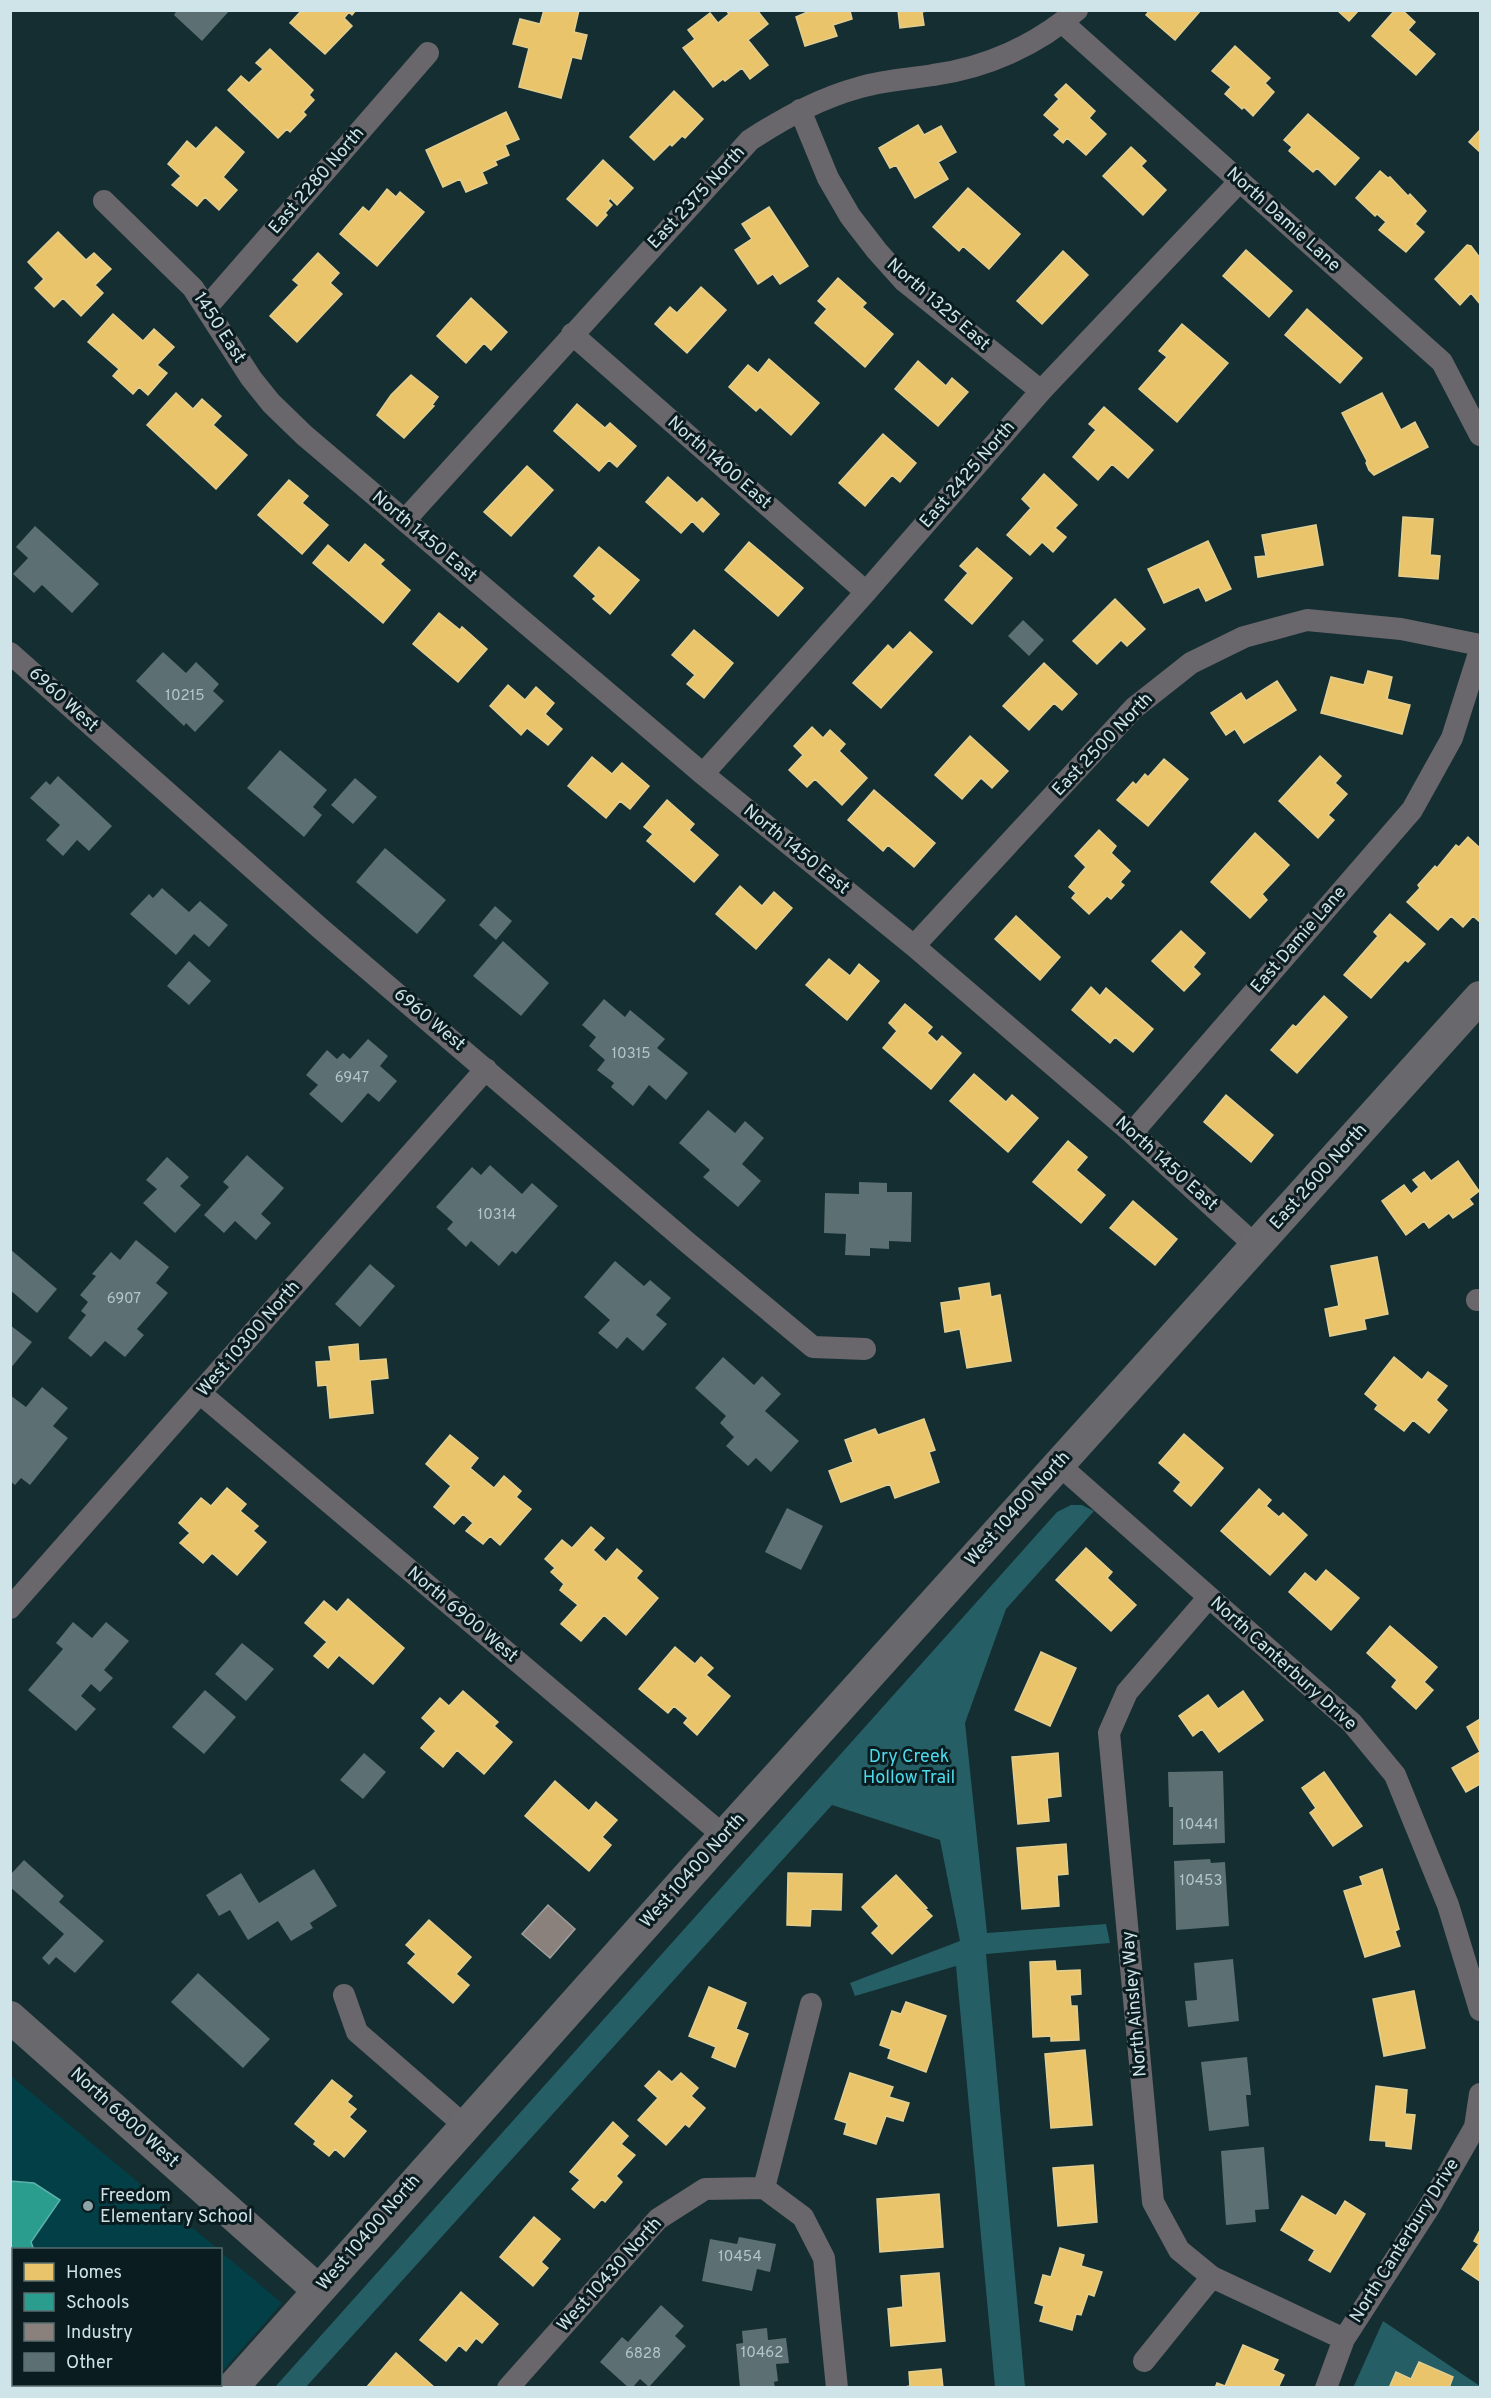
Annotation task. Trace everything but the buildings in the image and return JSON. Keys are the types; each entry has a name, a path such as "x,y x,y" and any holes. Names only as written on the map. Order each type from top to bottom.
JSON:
{"street":[{"name":"East 2375 North","path":"405,520 750,140 800,110 831,96 862,86 971,68 1011,53 1070,17"},
{"name":"North Damie Lane","path":"1070,17 1240,181 1442,362 1480,435"},
{"name":"East 2280 North","path":"207,308 428,53"},
{"name":"North 1325 East","path":"800,110 828,178 850,216 877,251 904,281 1041,391"},
{"name":"East 2425 North","path":"703,774 1041,391 1240,181"},
{"name":"1450 East","path":"104,201 193,288 251,378 271,403 330,458"},
{"name":"North 1400 East","path":"572,334 866,592"},
{"name":"North 1450 East","path":"330,458 703,774 914,946 1132,1133 1257,1247"},
{"name":"East 2500 North","path":"914,946 1134,708 1191,663 1244,637 1307,620 1401,629 1480,645"},
{"name":"East Damie Lane","path":"1132,1133 1412,810 1452,738 1480,650"},
{"name":"6960 West","path":"10,653 278,892 688,1244 813,1347 865,1348"},
{"name":"East 2600 North","path":"1157,1358 1480,997"},
{"name":"West 10300 North","path":"10,1608 486,1069"},
{"name":"West 10400 North","path":"232,2388 723,1836 1058,1464 1157,1358"},
{"name":"North 6900 West","path":"201,1394 723,1836"},
{"name":"North Canterbury Drive","path":"1058,1464 1352,1723 1395,1775 1448,1905 1480,2010"},
{"name":"North Ainsley Way","path":"1209,1597 1127,1692 1109,1733 1153,2202 1179,2250 1212,2277 1344,2339"},
{"path":"344,1995 357,2032 464,2125"},
{"path":"811,2004 764,2188 803,2217 824,2258 837,2388"},
{"name":"North 6800 West","path":"10,2017 318,2290"},
{"name":"North Canterbury Drive","path":"1326,2388 1344,2339 1428,2210 1475,2127 1480,2094"},
{"name":"West 10430 North","path":"508,2388 658,2219 705,2189 764,2188"},
{"path":"1144,2361 1212,2277"}],"shaded area":[{"name":"Freedom Elementary School","path":"10,2075 217,2248 12,2248 12,2386 208,2386 11,2387"},
{"name":"Freedom Elementary School","path":"222,2253 282,2303 222,2372"}],"green space":[{"name":"Dry Creek Hollow Trail","path":"1071,1505 1082,1505 1094,1511 1006,1609 965,1723 987,1933 1106,1924 1110,1943 986,1954 1025,2387 995,2387 956,1966 855,1996 850,1983 960,1941 940,1840 832,1805 306,2387 275,2387 1057,1512"},
{"path":"1383,2321 1480,2386 1480,2388 1353,2388"}],"place":[{"name":"Freedom Elementary School","path":"88,2206"}]}
